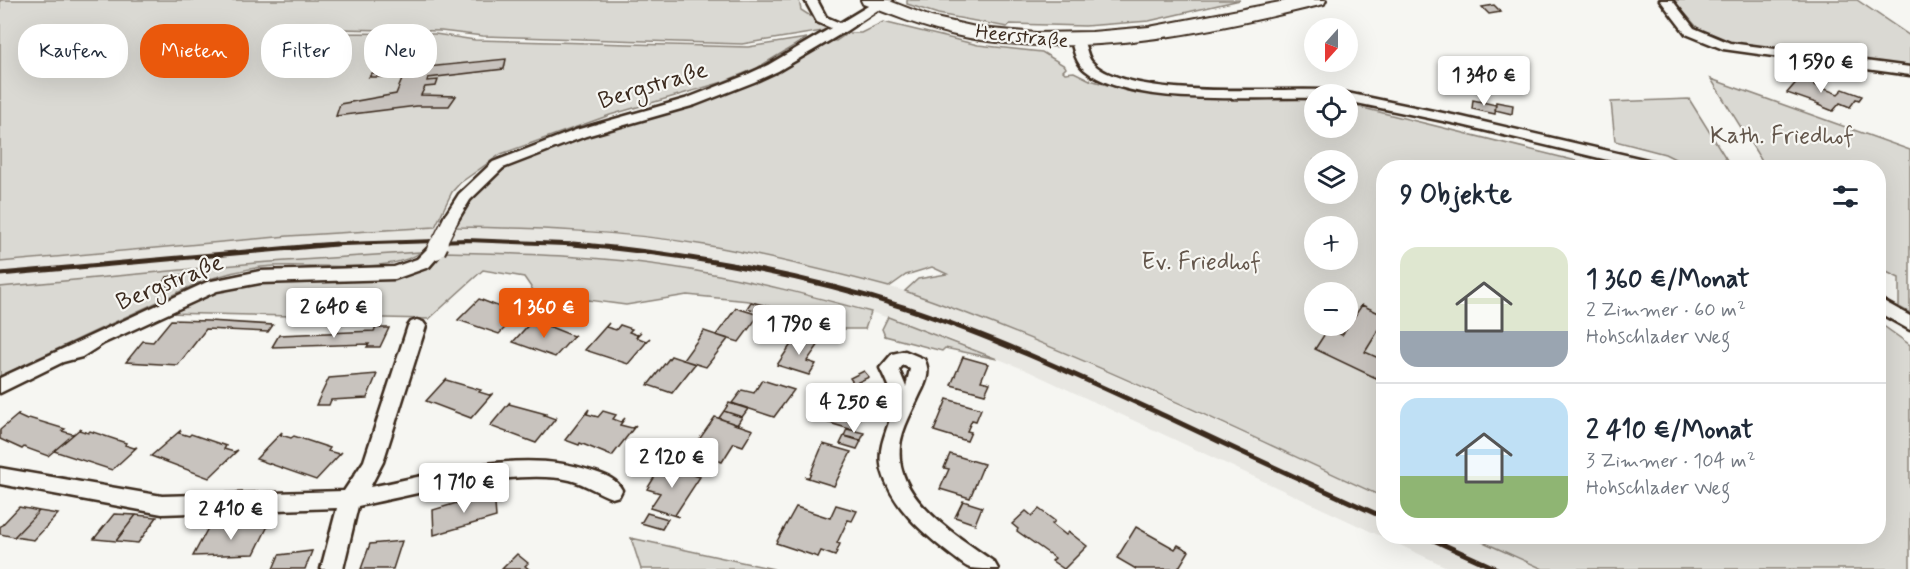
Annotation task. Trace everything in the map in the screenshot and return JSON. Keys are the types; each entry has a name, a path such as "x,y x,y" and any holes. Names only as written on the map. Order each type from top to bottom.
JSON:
{"main road":[{"path":"1077,41 1155,33 1317,0"},
{"name":"Heerstraße","path":"880,2 936,24 968,31 1007,37 1077,41"}],"street":[{"path":"811,0 820,19 842,28"},
{"path":"1666,0 1690,31 1721,45 1910,71"},
{"name":"Bergstraße","path":"0,386 58,357 76,352 98,338 213,286 260,277 396,273 423,263 436,250 464,197 498,165 521,157 530,151 612,123 721,91 772,68 842,28 880,2"},
{"name":"Heerstraße","path":"1077,41 1082,57 1089,66 1099,74 1122,83 1176,91 1304,94"},
{"path":"1358,99 1626,160"},
{"path":"1886,309 1910,324"},
{"path":"332,569 349,499 363,481 373,462 417,326"},
{"path":"901,415 893,434 890,451 893,472 900,489 927,520 987,569"},
{"path":"0,476 162,505 349,499 491,472 548,469 570,472 602,483 612,490"}],"shaded area":[{"path":"435,227 535,228 621,235 703,245 801,263 905,291 987,320 1060,351 1376,494 1376,534 1028,371 952,340 871,312 787,290 702,272 443,252 256,263 0,287 0,262 288,236"},
{"path":"1398,544 1488,544 1543,569 1451,569"}],"green space":[{"path":"0,0 799,0 801,10 829,30 742,44 483,36 437,31 437,24 364,24 364,30 352,29 352,24 261,24 261,78 352,78 352,33 364,33 364,78 437,78 437,34 475,40 748,47 807,38 757,68 723,82 610,115 501,154 460,183 452,192 435,227 288,236 0,262"},
{"path":"907,0 1240,0 1149,21 1085,26 1010,24 1007,27 938,14 907,4"},
{"path":"1673,0 1857,0 1910,36 1910,67 1729,44 1703,34"},
{"name":"Ev. Friedhof","path":"883,22 978,45 1042,52 1065,66 1063,71 1065,73 1074,72 1090,80 1132,92 1218,98 1266,95 1304,97 1304,138 1358,138 1358,107 1573,160 1376,160 1376,494 1087,362 905,291 918,279 947,274 932,267 906,275 889,287 774,259 674,240 580,231 454,227 469,199 487,180 517,162 586,135 725,93 758,80 830,40 836,41 848,33 861,33"},
{"name":"Kath. Friedhof","path":"1711,79 1910,150 1910,313 1899,307 1899,278 1886,272 1886,160 1761,160"},
{"path":"1689,99 1727,160 1677,160 1665,154 1615,141 1611,102"},
{"path":"421,252 408,259 372,266 265,267 246,269 217,277 198,283 0,376 0,287 256,263"},
{"path":"443,252 638,262 766,285 871,312 865,329 844,329 784,315 783,310 749,301 687,295 626,305 535,293 524,277 483,270 429,319 164,313 227,286 259,280 406,275 429,265"},
{"path":"888,317 997,359 945,348 942,351 885,336 882,329"},
{"path":"1886,328 1910,345 1910,569 1543,569 1488,544 1886,544"},
{"path":"631,538 755,565 774,569 641,569"}],"building":[{"path":"1494,5 1501,12 1489,14 1482,7"},
{"path":"506,59 504,69 437,77 437,66"},
{"path":"1801,73 1818,79 1814,85 1838,94 1843,89 1862,96 1859,100 1856,99 1850,107 1840,103 1833,111 1787,93 1799,79 1797,78"},
{"path":"403,78 428,78 427,81 438,80 436,86 425,87 421,95 456,96 449,106 417,106 336,116 340,104 396,94"},
{"path":"1473,100 1496,105 1495,114 1472,109"},
{"path":"1496,102 1513,105 1512,114 1495,110"},
{"path":"183,275 178,285 162,287 167,277"},
{"path":"479,299 520,313 499,334 458,320"},
{"path":"751,302 765,306 761,312 747,308"},
{"path":"1362,305 1376,312 1376,334 1365,352 1376,357 1376,378 1315,349 1323,336 1358,336 1358,311"},
{"path":"736,308 759,315 739,342 716,335"},
{"path":"171,320 273,325 268,332 206,329 178,365 126,362 143,341 153,342"},
{"path":"533,320 575,335 555,357 513,342"},
{"path":"609,323 606,327 616,330 620,325 632,329 629,332 637,335 641,332 636,337 646,341 650,338 628,364 585,350"},
{"path":"376,328 389,328 380,347 367,347 369,344 272,347 279,335 374,331"},
{"path":"809,330 824,335 820,341 805,337"},
{"path":"704,331 728,339 706,367 683,360"},
{"path":"796,337 819,344 807,361 816,364 809,375 777,365"},
{"path":"671,356 695,364 672,393 648,385"},
{"path":"963,357 988,364 981,381 990,383 985,394 951,385"},
{"path":"864,371 869,377 854,384 850,378"},
{"path":"377,374 367,398 331,400 329,405 316,405 329,378"},
{"path":"447,378 446,380 481,390 479,392 492,394 471,418 426,401"},
{"path":"762,380 794,390 774,417 732,403 742,390 754,393"},
{"path":"836,396 866,405 853,430 823,421"},
{"path":"947,399 981,409 976,421 972,420 967,431 971,432 967,441 934,431"},
{"path":"510,402 509,404 546,414 544,415 555,419 557,417 536,443 490,426"},
{"path":"729,403 748,409 742,417 724,411"},
{"path":"589,409 587,414 598,417 603,411 616,415 613,419 621,422 625,418 620,425 632,428 636,425 612,456 580,443 579,445 565,440"},
{"path":"724,411 742,417 737,425 719,418"},
{"path":"19,414 18,416 27,420 29,418 65,429 62,431 75,433 48,456 24,447 22,449 0,439 0,430"},
{"path":"715,417 753,430 743,446 734,443 722,462 691,451"},
{"path":"81,428 79,430 88,433 90,431 126,443 125,445 137,447 112,470 54,451"},
{"path":"847,429 864,433 861,440 844,436"},
{"path":"181,430 179,433 189,436 191,434 226,446 224,449 234,452 238,450 209,478 151,456"},
{"path":"282,432 281,435 291,438 294,436 330,448 328,451 339,454 342,452 316,480 256,459"},
{"path":"844,436 861,441 857,449 840,444"},
{"path":"823,444 851,452 834,486 805,477 809,477"},
{"path":"950,454 984,464 970,498 940,489 949,469 944,468"},
{"path":"662,465 700,477 675,515 679,517 650,508 660,493 647,489"},
{"path":"494,492 496,517 434,535 433,510"},
{"path":"963,501 982,507 975,524 955,517"},
{"path":"836,505 857,511 852,521 848,520 837,543 840,544 835,556 821,551 818,557 776,543 796,507 830,518"},
{"path":"19,507 39,511 14,537 0,534 0,527"},
{"path":"1039,509 1055,521 1052,524 1066,535 1069,532 1087,546 1064,569 1052,561 1055,558 1017,531 1018,529 1012,524 1026,511 1032,516"},
{"path":"39,511 58,514 34,540 14,537"},
{"path":"647,513 668,519 662,529 641,523"},
{"path":"114,514 136,515 116,541 94,539"},
{"path":"136,515 157,517 138,543 116,541"},
{"path":"268,526 254,554 193,556 208,528"},
{"path":"1136,527 1175,549 1178,545 1189,551 1178,569 1136,569 1117,558"},
{"path":"402,541 393,569 361,569 370,544"},
{"path":"312,551 305,569 273,569 279,555"},
{"path":"517,554 528,563 525,566 529,569 502,569"}],"railway":[{"path":"332,244 467,240 579,245"},
{"path":"0,274 332,244"},
{"path":"312,245 332,244"},
{"path":"573,244 579,245"},
{"path":"579,245 590,245"},
{"path":"579,245 700,259 783,275 865,296 939,319 1069,372 1376,514"},
{"path":"1442,544 1497,569"}]}
